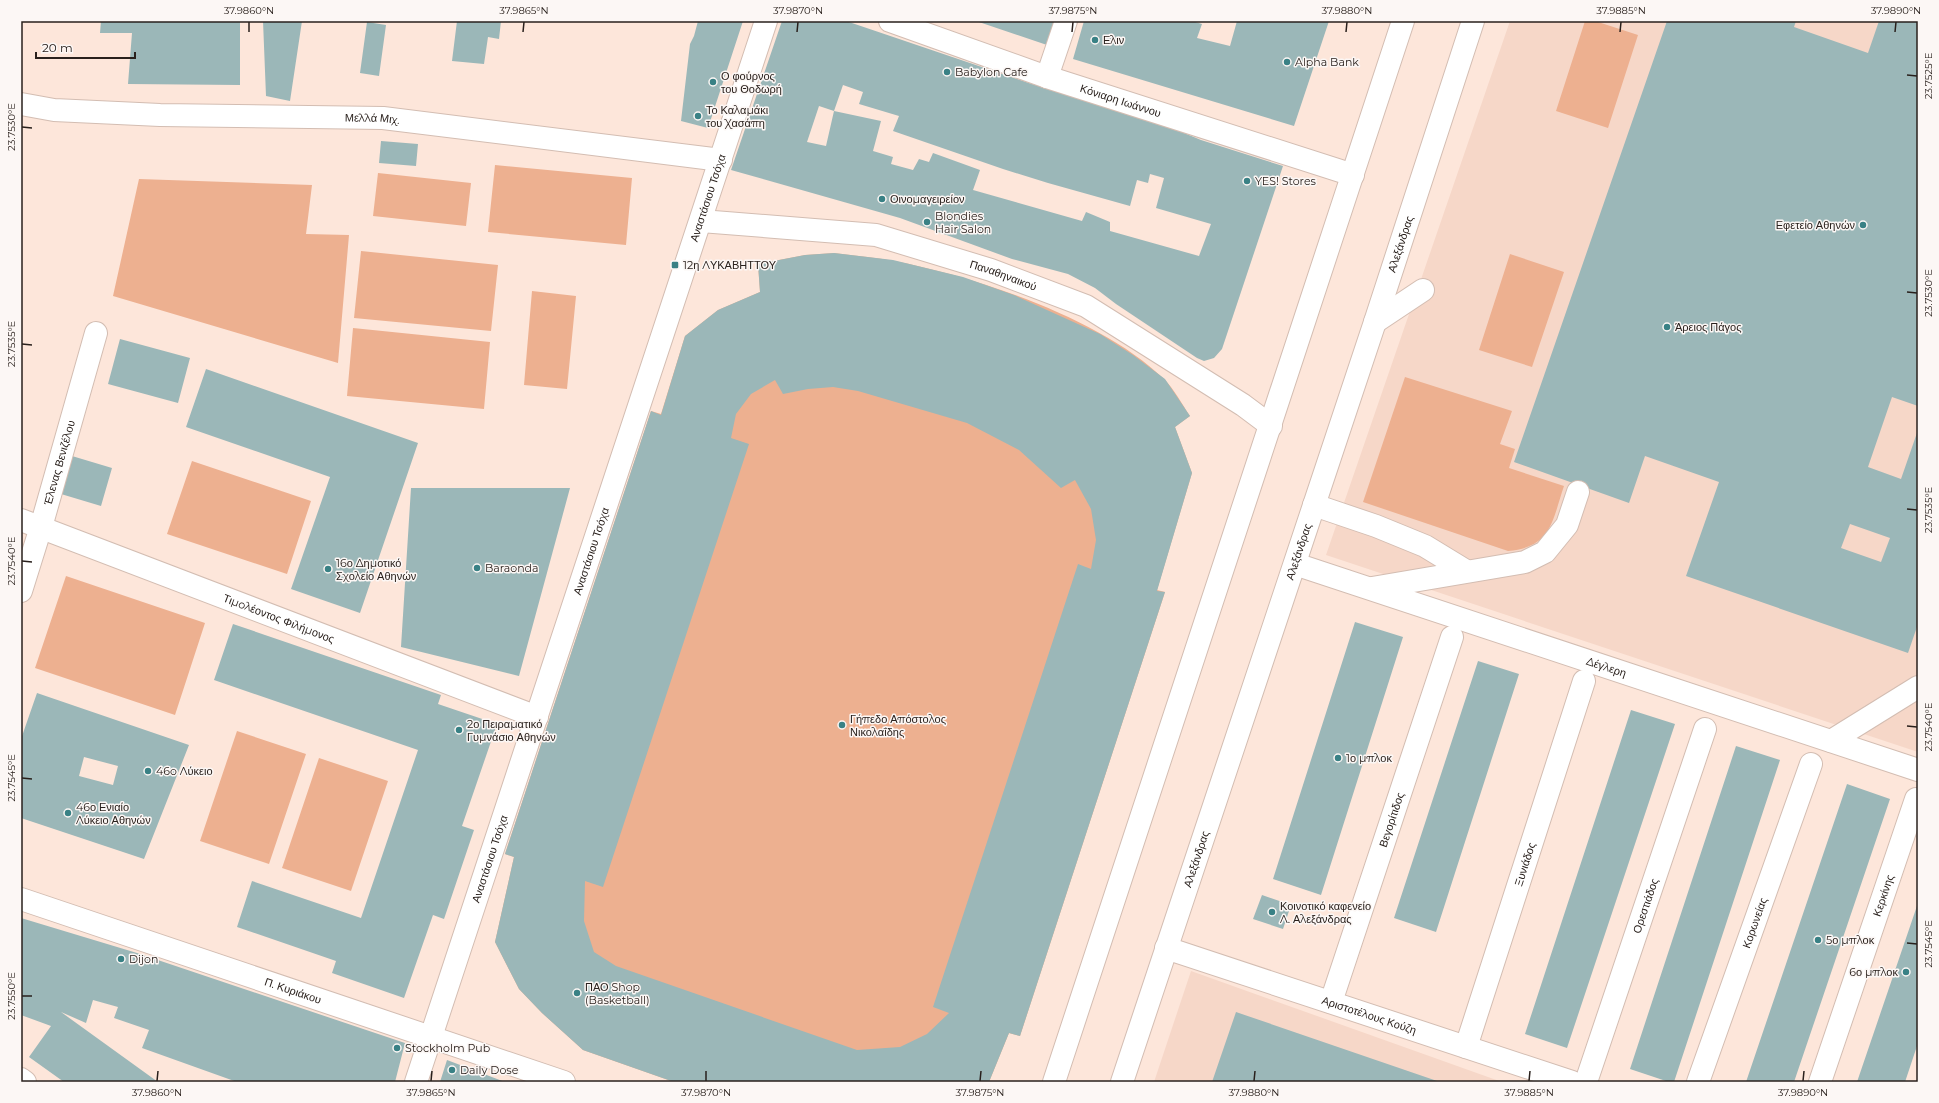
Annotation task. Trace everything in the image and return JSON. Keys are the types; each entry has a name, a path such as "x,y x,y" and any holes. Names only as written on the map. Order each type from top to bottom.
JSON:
{"street":[{"name":"Αναστάσιου Τσόχα","path":"416,1082 766,21"},
{"name":"Κόνιαρη Ιωάννου","path":"890,21 1047,77 1353,175"},
{"path":"1047,77 1066,21"},
{"path":"1054,1082 1403,21"},
{"name":"Αλεξάνδρας","path":"1122,1082 1295,564 1473,21"},
{"name":"Μελλά Μιχ.","path":"21,104 54,110 160,115 383,118 721,160"},
{"name":"Παναθηναικού","path":"701,221 876,235 991,270 1086,306 1243,405 1271,426"},
{"path":"1375,322 1423,290"},
{"name":"Έλενας Βενιζέλου","path":"21,591 31,524 96,333"},
{"path":"1369,589 1525,562 1545,552 1568,524 1578,492"},
{"path":"1314,505 1376,526 1425,546 1466,571"},
{"name":"Τιμoλέοντος Φιλήμονος","path":"31,524 537,717"},
{"name":"Δέγλερη","path":"1295,564 1918,770"},
{"name":"Βεγορίτιδος","path":"1331,1002 1452,637"},
{"name":"Ξυνιάδος","path":"1466,1047 1584,681"},
{"path":"1831,741 1918,687"},
{"name":"Ορεστιάδος","path":"1586,1082 1706,728"},
{"name":"Κορωνείας","path":"1698,1082 1811,764"},
{"name":"Κερκίνης","path":"1820,1082 1916,799"},
{"name":"Π. Κυριάκου","path":"21,899 564,1082"},
{"name":"Αριστοτέλους Κούζη","path":"1166,948 1572,1082"},
{"path":"21,1079 25,1082"}],"shaded area":[{"path":"1510,21 1918,21 1918,752 1326,555"},
{"path":"1585,21 1595,21 1638,35 1608,128 1556,111"},
{"path":"495,165 632,178 626,245 488,232"},
{"path":"378,173 471,183 466,226 373,216"},
{"path":"139,179 312,185 306,234 349,235 338,363 113,296"},
{"path":"361,251 498,265 491,331 354,318"},
{"path":"834,253 879,258 927,268 1000,290 1073,320 1138,357 1168,383 1190,416 1175,427 1192,473 1157,590 1165,592 1020,1036 1009,1033 989,1082 674,1082 583,1050 542,1013 519,989 495,942 514,857 505,854 651,411 661,414 685,336 718,310 760,292 758,264 805,255"},
{"path":"1510,254 1564,272 1532,367 1479,350"},
{"path":"532,291 576,296 567,389 524,385"},
{"path":"353,328 490,342 484,409 347,396"},
{"path":"1405,377 1512,411 1500,444 1515,449 1509,468 1564,486 1553,521 1542,538 1534,544 1508,551 1363,502"},
{"path":"192,461 311,501 287,574 167,534"},
{"path":"66,576 205,623 175,715 35,668"},
{"path":"237,731 306,754 269,864 200,841"},
{"path":"319,758 388,781 351,891 282,868"},
{"path":"1191,971 1502,1082 1154,1082"}],"building":[{"path":"101,21 240,21 240,85 128,84 132,33 100,33"},
{"path":"263,21 302,21 290,101 266,96"},
{"path":"457,21 501,21 499,39 488,37 484,64 452,61"},
{"path":"698,21 743,21 708,128 681,121 690,44"},
{"path":"782,21 846,21 1029,83 1165,125 1201,140 1283,166 1222,349 1214,358 1204,361 1197,358 1116,304 1095,288 1068,274 1012,259 900,218 731,170","holes":["843,85 863,92 859,104 899,116 893,131 1048,183 1130,206 1137,180 1148,183 1150,174 1164,178 1156,208 1211,224 1199,256 1110,231 1110,222 1086,212 1082,221 973,190 980,170 933,153 929,162 919,159 913,170 891,164 893,157 873,151 881,121 834,111","819,106 834,111 826,146 807,142"]},
{"path":"976,21 1055,21 1047,45"},
{"path":"1084,21 1192,21 1202,24 1197,38 1230,46 1237,21 1329,21 1294,126 1073,59"},
{"path":"1667,21 1796,21 1794,27 1868,53 1879,21 1918,21 1918,406 1892,397 1868,467 1901,479 1918,430 1918,624 1908,653 1686,576 1719,482 1645,456 1629,503 1514,462","holes":["1850,524 1890,538 1881,562 1841,548"]},
{"path":"367,22 386,25 379,76 360,73"},
{"path":"381,141 418,144 416,166 379,163"},
{"path":"834,253 893,260 963,277 1014,295 1100,334 1133,355 1165,379 1190,416 1175,427 1192,473 1157,591 1165,592 1020,1036 1009,1033 989,1082 674,1082 583,1050 542,1013 519,989 495,942 514,857 505,854 651,411 661,415 685,336 718,310 760,292 758,264 805,255","holes":["775,380 783,394 808,389 833,387 858,391 967,423 1019,450 1061,488 1075,480 1091,509 1096,540 1091,569 1078,564 933,1007 949,1013 927,1034 900,1047 857,1050 616,966 594,952 584,921 585,881 603,887 749,444 731,438 736,414 751,394"]},
{"path":"120,339 190,358 178,403 108,384"},
{"path":"206,369 418,443 360,613 291,589 330,477 186,427"},
{"path":"72,456 112,468 101,506 61,494"},
{"name":"Baraonda","path":"411,488 570,488 519,676 401,647"},
{"name":"1ο μπλοκ","path":"1355,622 1403,637 1321,895 1273,879"},
{"path":"233,624 441,695 438,704 497,724 462,826 474,830 444,919 433,915 404,998 332,973 336,961 237,927 252,881 361,918 418,750 214,680"},
{"path":"1478,661 1519,674 1436,932 1394,918"},
{"name":"46o Λύκειο","path":"37,693 189,745 144,859 21,818 21,739","holes":["84,757 118,766 113,785 79,776"]},
{"path":"1631,710 1675,724 1567,1048 1525,1034"},
{"path":"1736,746 1780,760 1674,1082 1669,1082 1630,1069"},
{"name":"5ο μπλοκ","path":"1847,784 1890,799 1794,1082 1746,1082"},
{"name":"Κοινοτικό καφενείο Λ. Αλεξάνδρας","path":"1262,895 1291,905 1283,929 1253,919"},
{"name":"6ο μπλοκ","path":"1918,903 1918,1043 1905,1082 1857,1082"},
{"path":"21,918 137,953 405,1043 395,1082 237,1082 142,1048 149,1030 114,1018 118,1007 93,1000 86,1023 61,1012 158,1082 64,1082 29,1057 51,1026 21,1015"},
{"path":"1236,1012 1440,1082 1212,1082"},
{"path":"447,1060 505,1082 440,1082"}],"place":[{"name":"Ελιν","path":"1095,40"},
{"name":"Alpha Bank","path":"1287,62"},
{"name":"Babylon Cafe","path":"947,72"},
{"name":"Ο φούρνος του Θοδωρή","path":"713,82"},
{"name":"Το Καλαμάκι του Χασάπη","path":"698,116"},
{"name":"YES! Stores","path":"1247,181"},
{"name":"Οινομαγειρείον","path":"882,199"},
{"name":"Blondies Hair Salon","path":"927,222"},
{"name":"Εφετείο Αθηνών","path":"1863,225"},
{"name":"12η ΛΥΚΑΒΗΤΤΟΥ","path":"675,265"},
{"name":"Άρειος Πάγος","path":"1667,327"},
{"name":"Baraonda","path":"477,568"},
{"name":"16ο Δημοτικό Σχολείο Αθηνών","path":"328,569"},
{"name":"Γήπεδο Απόστολος Νικολαΐδης","path":"842,725"},
{"name":"2ο Πειραματικό Γυμνάσιο Αθηνών","path":"459,730"},
{"name":"1ο μπλοκ","path":"1338,758"},
{"name":"46o Λύκειο","path":"148,771"},
{"name":"46ο Ενιαίο Λύκειο Αθηνών","path":"68,813"},
{"name":"Κοινοτικό καφενείο Λ. Αλεξάνδρας","path":"1272,912"},
{"name":"5ο μπλοκ","path":"1818,940"},
{"name":"Dijon","path":"121,959"},
{"name":"6ο μπλοκ","path":"1906,972"},
{"name":"ΠΑΟ Shop (Basketball)","path":"577,993"},
{"name":"Stockholm Pub","path":"397,1048"},
{"name":"Daily Dose","path":"452,1070"}]}
